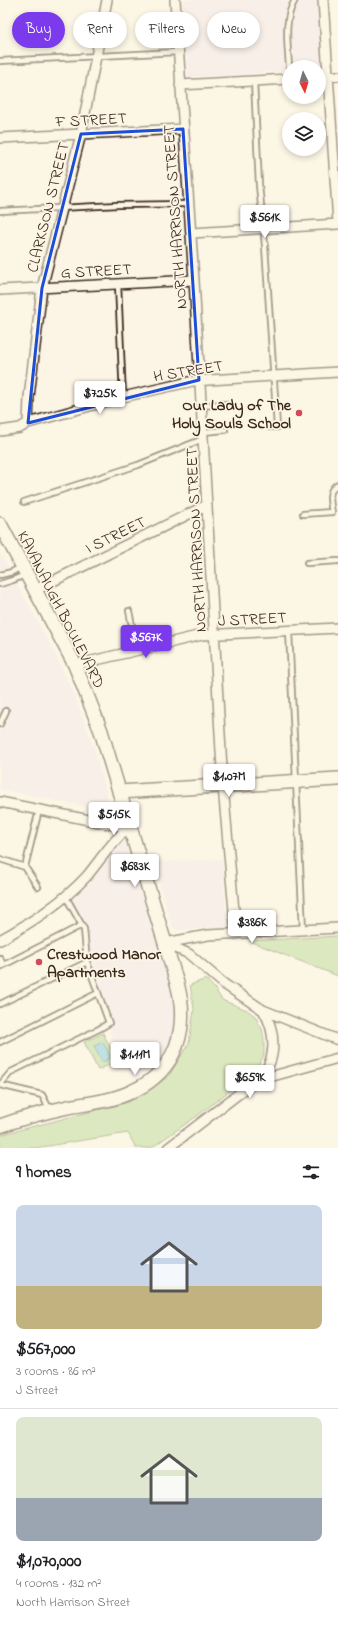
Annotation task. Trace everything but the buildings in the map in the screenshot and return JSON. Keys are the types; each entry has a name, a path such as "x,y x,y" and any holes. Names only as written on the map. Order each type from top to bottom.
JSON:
{"street":[{"name":"CLARKSON STREET","path":"28,423 29,397 42,288 81,134 107,0"},
{"name":"NORTH HARRISON STREET","path":"175,0 183,130 190,204 223,786 236,934"},
{"path":"323,0 323,60"},
{"path":"326,77 338,76"},
{"path":"180,85 282,79"},
{"path":"191,233 338,224 326,104"},
{"name":"F STREET","path":"0,138 183,130"},
{"name":"G STREET","path":"0,290 194,280"},
{"name":"H STREET","path":"0,431 20,428 28,423 123,397 199,380 338,372"},
{"name":"I STREET","path":"35,590 207,505"},
{"name":"KAVANAUGH BOULEVARD","path":"0,524 75,665 101,731 181,996 183,1022 176,1047 164,1068 142,1087 125,1094 0,1126"},
{"name":"J STREET","path":"75,665 202,635 338,628"},
{"path":"102,822 121,796 223,786 338,779"},
{"path":"0,802 130,827"},
{"path":"0,940 33,921 66,897 86,876 118,836 130,827"},
{"path":"165,943 208,935 338,928"},
{"path":"165,943 189,954 224,984 263,1010 338,1040"},
{"path":"168,1148 258,1079 268,1068 273,1046 271,1025 263,1010"},
{"path":"258,1079 338,1058"}],"lane":[{"path":"289,60 287,31 289,16 295,0"},
{"path":"0,62 178,52"},
{"path":"254,81 259,185 277,427 269,428"},
{"path":"0,211 118,205 190,204"},
{"path":"118,284 123,397"},
{"path":"201,406 225,404"},
{"path":"24,502 138,465 203,435 225,430"},
{"path":"303,514 332,512 330,492 332,488 338,484"},
{"path":"307,563 337,561"},
{"path":"0,575 24,570"},
{"path":"0,584 13,580 24,570"},
{"path":"129,610 138,650"},
{"path":"289,631 302,930"},
{"path":"0,724 6,711"},
{"path":"25,867 39,810"},
{"path":"0,860 25,867 38,887"},
{"path":"50,1112 42,1095 0,1085 11,1072 108,1024 108,1018 87,962 84,929 66,897"},
{"path":"0,958 2,966 82,925"},
{"path":"0,1004 87,962"},
{"path":"0,1042 98,993"}],"highlighted area":[{"path":"183,129 199,380 28,423 42,288 81,134"}],"shaded area":[{"path":"182,0 319,0 322,60 282,60 282,71 187,78 185,48 199,48 199,12 183,12"},
{"path":"0,553 53,650 77,702 95,752 108,800 104,807 98,809 0,789"},
{"path":"126,841 175,1008 171,1041 158,1062 135,1079 123,1063 111,1038 110,1013 94,980 84,943 67,905 91,881 121,842"},
{"path":"222,859 227,928 176,930 172,926 153,862"}],"green space":[{"path":"338,936 338,976 249,941"},
{"path":"206,979 222,1000 247,1010 255,1016 262,1029 264,1039 264,1055 251,1074 197,1116 151,1148 136,1148 128,1133 35,1148 0,1148 0,1135 128,1102 168,1077 189,1043 194,1009 190,985"},
{"path":"103,1033 117,1061 98,1070 84,1042"}],"water":[{"path":"103,1042 111,1058 102,1062 94,1046"}],"place":[{"name":"Our Lady of The Holy Souls School","path":"299,413"},
{"name":"Crestwood Manor Apartments","path":"39,962"}]}
